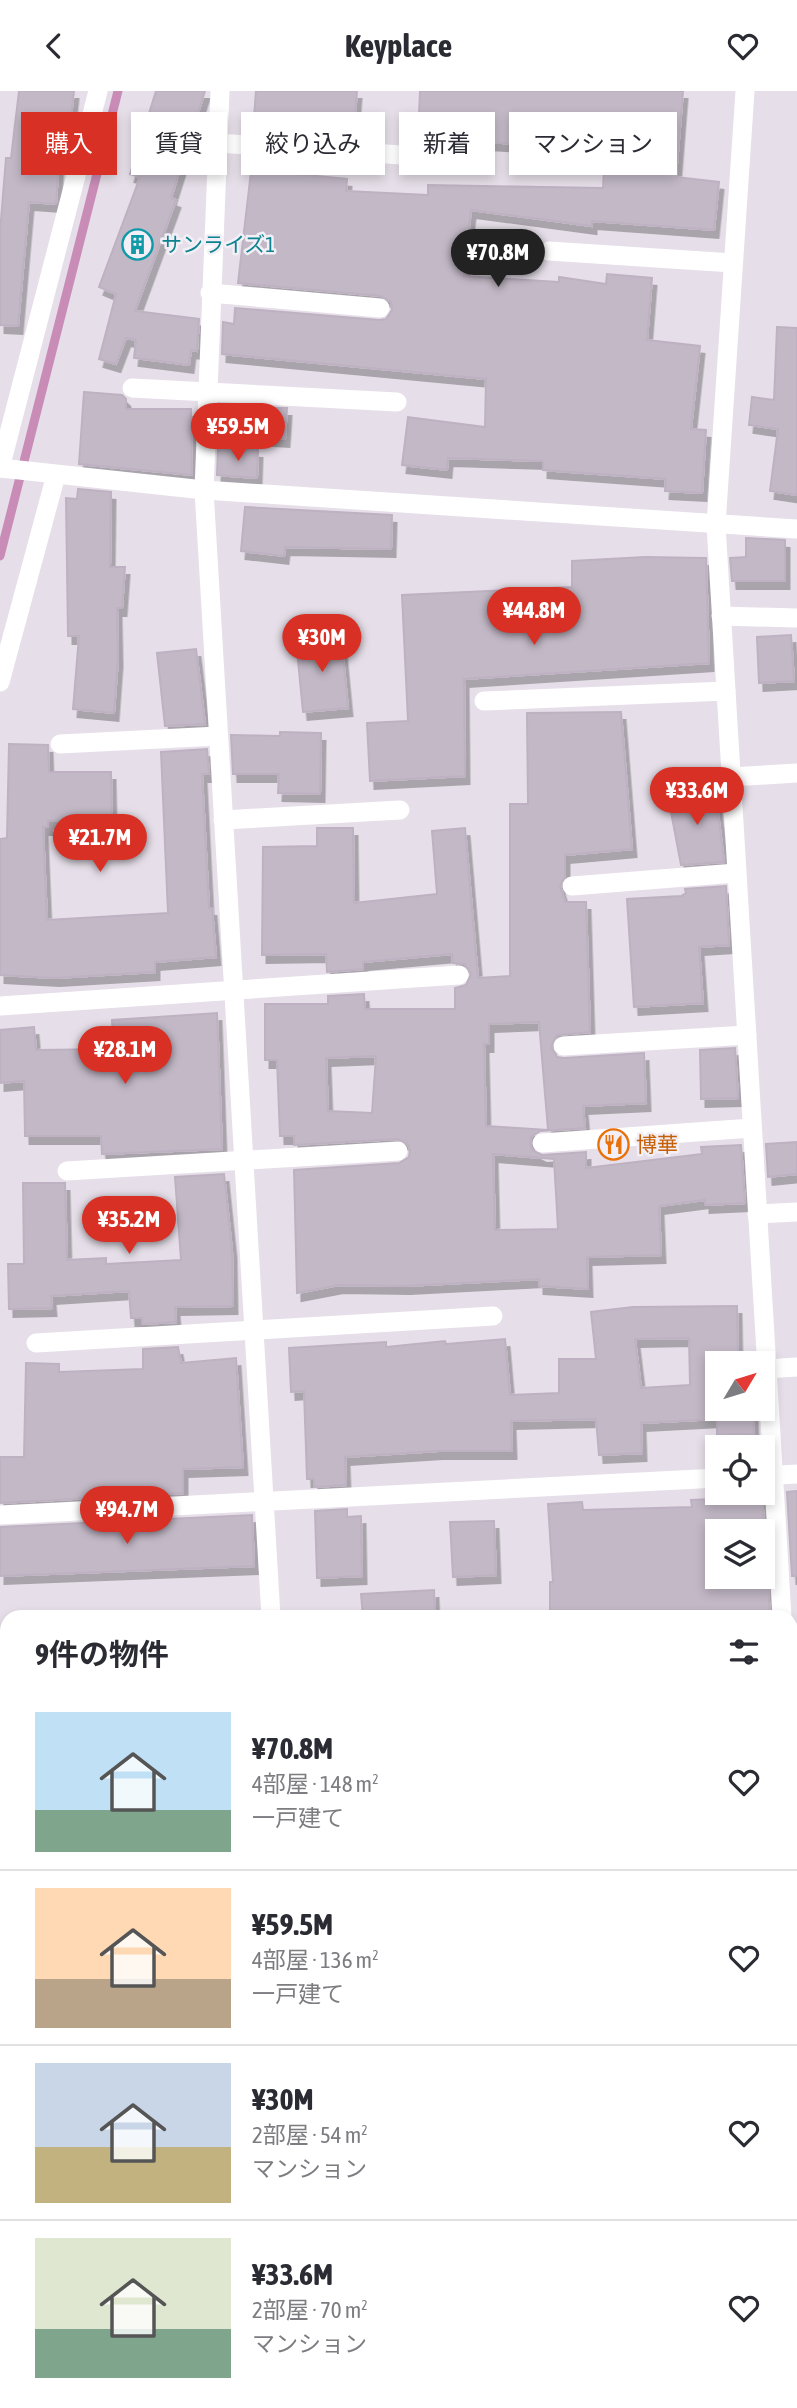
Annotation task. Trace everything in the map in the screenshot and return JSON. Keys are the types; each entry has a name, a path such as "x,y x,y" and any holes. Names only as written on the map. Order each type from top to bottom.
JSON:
{"street":[{"path":"98,91 0,468 204,490 797,529"},
{"path":"218,112 220,91"},
{"path":"745,91 716,525 765,1351"},
{"path":"227,144 399,155"},
{"path":"215,175 204,490 271,1610"},
{"path":"550,251 733,263"},
{"path":"210,293 380,308"},
{"path":"132,388 397,402"},
{"path":"0,681 49,474"},
{"path":"721,616 797,618"},
{"path":"484,701 726,691"},
{"path":"60,744 218,736"},
{"path":"731,777 797,772"},
{"path":"223,820 400,810"},
{"path":"572,886 736,873"},
{"path":"0,1006 459,975"},
{"path":"563,1046 747,1035"},
{"path":"542,1143 752,1128"},
{"path":"67,1171 398,1151"},
{"path":"757,1214 797,1212"},
{"path":"36,1343 493,1316"},
{"path":"775,1368 797,1367"},
{"path":"775,1475 797,1473"},
{"path":"0,1515 705,1479"},
{"path":"771,1505 781,1610"}],"building":[{"path":"19,91 74,91 72,112 21,112 21,175 58,175 56,204 29,202 18,326 0,325 0,232 6,158 11,158"},
{"path":"156,91 205,91 198,112 149,112"},
{"path":"256,91 357,91 355,112 254,112"},
{"path":"420,91 683,91 677,165 677,112 509,112 509,143 495,143 495,112 419,112"},
{"path":"133,175 178,175 171,198 176,200 135,311 199,319 197,351 191,350 189,365 134,358 136,340 126,338 116,364 99,359 116,294 99,287 140,177"},
{"path":"251,175 306,175 347,179 346,191 428,195 428,185 603,188 604,175 676,175 719,182 714,230 592,221 592,226 471,210 464,276 559,282 559,277 606,284 607,274 652,278 647,340 700,346 691,429 706,430 702,493 665,491 666,479 543,470 543,461 448,458 447,470 402,465 408,417 485,427 486,379 222,354 223,322 234,324 235,308 379,320 386,319 392,310 391,302 381,296 238,283"},
{"path":"777,327 797,328 797,495 770,491 778,429 749,425 752,397 774,400"},
{"path":"84,392 122,395 126,399 126,409 191,409 192,475 79,464"},
{"path":"240,408 287,408 285,439 238,436"},
{"path":"218,448 258,450 257,478 217,475"},
{"path":"78,489 111,492 110,567 125,567 122,608 117,608 118,659 114,713 73,709 79,636 68,636 66,498 77,499"},
{"path":"245,507 392,515 391,549 285,547 284,556 241,551"},
{"path":"746,538 785,540 785,581 732,581 730,558 746,557"},
{"path":"645,557 706,558 709,663 464,679 465,776 370,781 367,723 408,721 402,595 572,587 572,561"},
{"path":"791,635 794,681 759,683 757,637"},
{"path":"341,636 348,708 303,712 296,640"},
{"path":"196,649 205,724 165,726 157,653"},
{"path":"621,712 632,849 565,855 565,876 560,886 565,902 586,902 590,1032 557,1035 551,1047 557,1057 564,1058 644,1053 646,1103 583,1106 585,1128 540,1131 531,1137 532,1150 542,1155 586,1152 586,1168 702,1154 701,1147 741,1145 745,1203 705,1205 705,1200 659,1206 661,1255 587,1257 588,1289 539,1286 539,1279 406,1286 339,1285 297,1293 294,1170 399,1163 409,1157 410,1150 408,1144 398,1139 294,1145 294,1136 280,1136 277,1060 265,1060 265,1004 328,1004 328,996 364,994 365,1009 455,1009 455,988 466,985 471,974 465,964 453,963 452,954 363,962 363,969 327,972 326,954 262,955 263,847 317,846 317,828 353,828 354,903 437,894 432,831 465,828 478,978 510,976 510,804 528,804 527,713","holes":["539,1022 548,1130 486,1126 484,1044 489,1044 489,1024","376,1056 372,1113 328,1111 326,1058","493,1154 554,1159 558,1229 495,1230"]},
{"path":"280,732 321,733 320,794 278,793 279,774 233,774 231,735 280,736"},
{"path":"9,744 48,745 49,772 111,772 112,820 48,821 48,827 43,827 47,920 168,913 161,752 207,749 209,774 202,774 209,908 212,908 216,957 155,962 155,972 55,978 0,975 0,839 7,838"},
{"path":"715,788 724,862 681,865 668,796"},
{"path":"726,886 729,945 699,947 703,1003 634,1007 627,899 681,896 686,893 685,889"},
{"path":"217,1013 222,1149 102,1154 101,1136 25,1136 24,1081 0,1083 0,1030 34,1027 36,1050 114,1049 112,1020"},
{"path":"735,1048 738,1098 701,1099 700,1050"},
{"path":"797,1142 797,1174 768,1177 766,1144"},
{"path":"224,1174 232,1250 233,1306 175,1307 176,1322 142,1324 142,1318 131,1318 129,1291 51,1296 52,1308 9,1309 8,1264 24,1264 23,1183 65,1183 67,1260 106,1258 106,1264 181,1260 175,1177"},
{"path":"737,1306 738,1351 705,1351 705,1420 641,1423 642,1453 599,1455 596,1419 511,1421 512,1451 438,1451 345,1457 346,1485 314,1487 314,1479 307,1479 304,1391 291,1392 289,1348 386,1342 386,1347 505,1339 510,1395 559,1393 559,1359 596,1359 591,1312 633,1307","holes":["689,1338 690,1385 641,1388 635,1339"]},
{"path":"178,1347 181,1363 236,1358 243,1467 183,1469 183,1493 0,1503 0,1457 24,1457 26,1363 59,1364 59,1372 143,1369 143,1349"},
{"path":"717,1421 753,1421 754,1434 717,1435"},
{"path":"797,1491 797,1576 792,1576 787,1492"},
{"path":"705,1499 705,1505 763,1505 764,1519 705,1519 705,1589 768,1589 770,1610 550,1610 550,1582 553,1582 548,1504 582,1502 583,1510 692,1507 691,1500"},
{"path":"347,1509 347,1517 361,1516 362,1576 317,1578 315,1511"},
{"path":"252,1515 254,1566 0,1576 0,1527"},
{"path":"494,1521 496,1575 453,1577 450,1522"},
{"path":"434,1590 435,1610 362,1610 361,1594"}],"waterway":[{"path":"0,556 118,91"}],"place":[{"name":"サンライズ1","path":"138,244"},
{"name":"博華","path":"613,1144"}]}
